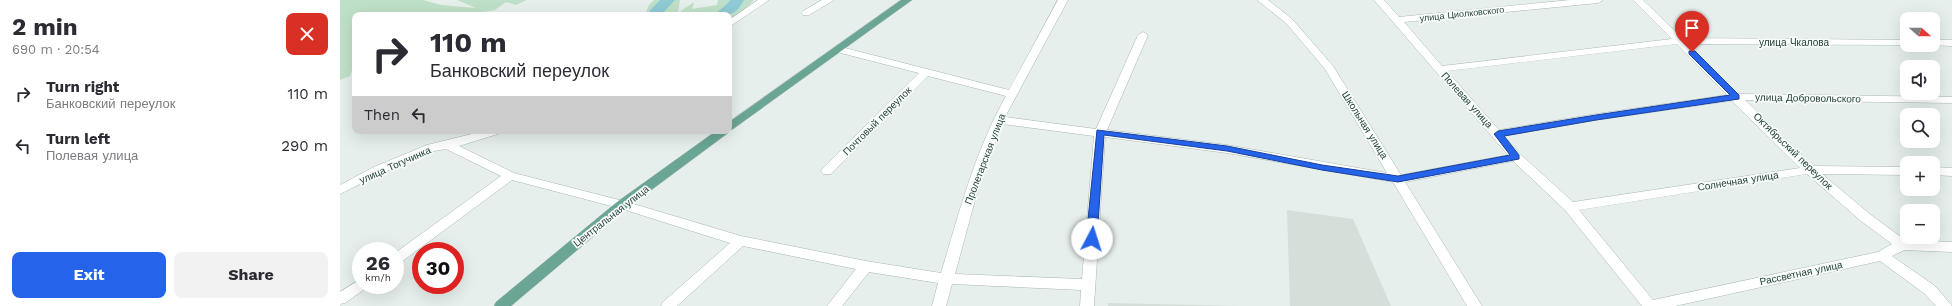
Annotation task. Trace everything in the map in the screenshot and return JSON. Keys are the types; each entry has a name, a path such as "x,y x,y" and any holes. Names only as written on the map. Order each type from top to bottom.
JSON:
{"main road":[{"path":"732,126 907,0"},
{"name":"Центральная улица","path":"501,306 622,205 720,134"}],"street":[{"path":"732,22 764,0"},
{"path":"806,13 829,0"},
{"name":"Пролетарская улица","path":"939,306 945,279 972,189 998,120 1063,0"},
{"name":"Школьная улица","path":"1262,0 1289,21 1329,68 1475,306"},
{"name":"Полевая улица","path":"1379,0 1498,134 1516,157 1570,208 1650,306"},
{"name":"улица Циолковского","path":"1397,20 1598,0"},
{"name":"Октябрьский переулок","path":"1638,0 1810,170 1875,226 1902,245"},
{"path":"1087,306 1100,132 1143,35"},
{"name":"улица Чкалова","path":"1439,69 1681,41 1900,42"},
{"path":"1940,43 1952,43"},
{"path":"837,50 1012,94"},
{"name":"Почтовый переулок","path":"827,171 926,72"},
{"name":"улица Добровольского","path":"1498,134 1596,117 1736,97 1952,100"},
{"path":"998,120 1227,149 1322,168 1398,179 1516,157"},
{"name":"улица Тогучинка","path":"340,190 378,170 431,148 448,145 486,134"},
{"path":"448,145 510,176 622,205 740,241 866,266 945,279 1088,285"},
{"name":"Солнечная улица","path":"1570,208 1810,170 1900,171"},
{"path":"1940,171 1952,172"},
{"path":"404,253 510,176"},
{"path":"668,306 740,241"},
{"path":"1902,245 1952,247"},
{"name":"Рассветная улица","path":"1650,306 1882,256 1902,245"},
{"path":"1882,256 1930,290 1945,306"},
{"path":"834,306 866,266"},
{"path":"340,299 352,290"}],"shaded area":[{"path":"1287,210 1353,219 1391,306 1290,306"},
{"path":"1108,303 1240,306 1108,306"}],"green space":[{"path":"340,0 423,0 441,5 476,8 457,0 527,0 516,5 506,2 495,10 483,12 352,12 352,70 350,76 340,80"},
{"path":"654,0 680,0 678,12 646,12 649,5"},
{"path":"718,0 754,0 732,18 732,12 679,12 694,2 692,9 717,5"}],"waterway":[{"path":"656,12 668,0"},
{"path":"726,12 733,7 737,0"}],"route":[{"path":"1092,239 1100,132 1227,149 1322,168 1398,179 1516,157 1498,134 1596,117 1736,97 1692,52"}]}
